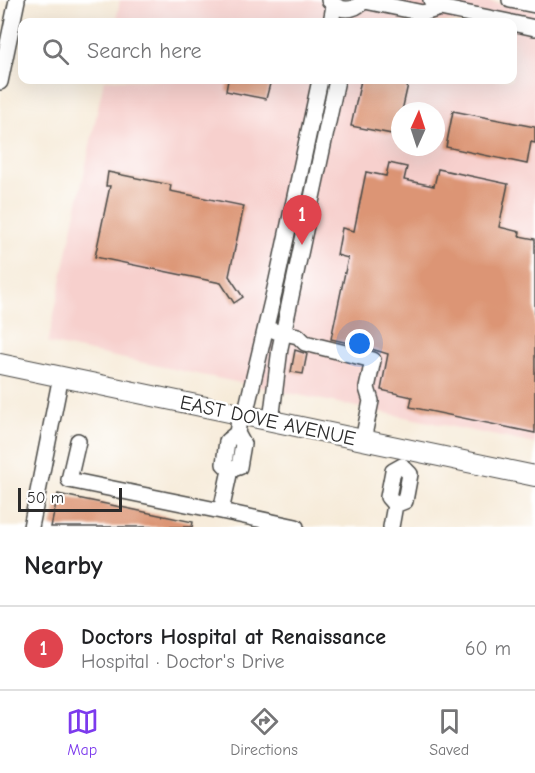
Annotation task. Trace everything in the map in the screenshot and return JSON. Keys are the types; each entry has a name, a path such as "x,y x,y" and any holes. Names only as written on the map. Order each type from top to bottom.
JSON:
{"main road":[{"name":"EAST DOVE AVENUE","path":"0,364 61,376 240,421 271,421 363,440 404,458 535,476"}],"street":[{"path":"0,82 17,0"},
{"path":"332,3 350,16 365,0 423,13 435,4 490,18"},
{"path":"501,0 505,18"},
{"path":"510,0 535,5"},
{"path":"331,18 332,3"},
{"path":"517,24 535,28"},
{"path":"221,511 230,470 224,464 227,441 240,421 266,329 319,84"},
{"path":"271,421 283,333 336,84"},
{"path":"309,131 325,134"},
{"path":"302,163 318,166"},
{"path":"285,243 302,247"},
{"path":"278,280 294,284"},
{"path":"266,329 297,336 305,343 373,360 367,388 371,401 363,440"},
{"path":"31,527 61,376"},
{"path":"69,480 78,441"},
{"path":"391,527 395,505 388,497 389,488 393,471 404,458"},
{"path":"42,474 296,527"}],"shaded area":[{"path":"120,0 481,0 535,11 535,444 48,343 103,84 517,84 517,18 117,18"}],"building":[{"path":"227,84 270,84 266,99 226,91"},
{"path":"360,84 408,84 404,102 391,102 391,134 351,126"},
{"path":"453,111 535,127 535,143 531,142 527,164 446,147"},
{"path":"389,163 407,167 404,180 434,186 438,169 508,184 499,227 520,232 519,236 535,239 535,433 410,407 412,397 381,390 388,354 331,339 348,258 337,255 342,228 354,231 366,172 386,176"},
{"path":"108,172 171,185 170,191 244,206 229,276 243,297 234,303 221,283 95,257 110,186 106,186"},
{"path":"295,350 307,354 303,374 291,372"},
{"path":"58,494 193,522 192,527 51,527"}],"place":[{"name":"Doctors Hospital at Renaissance","path":"302,245"}]}
